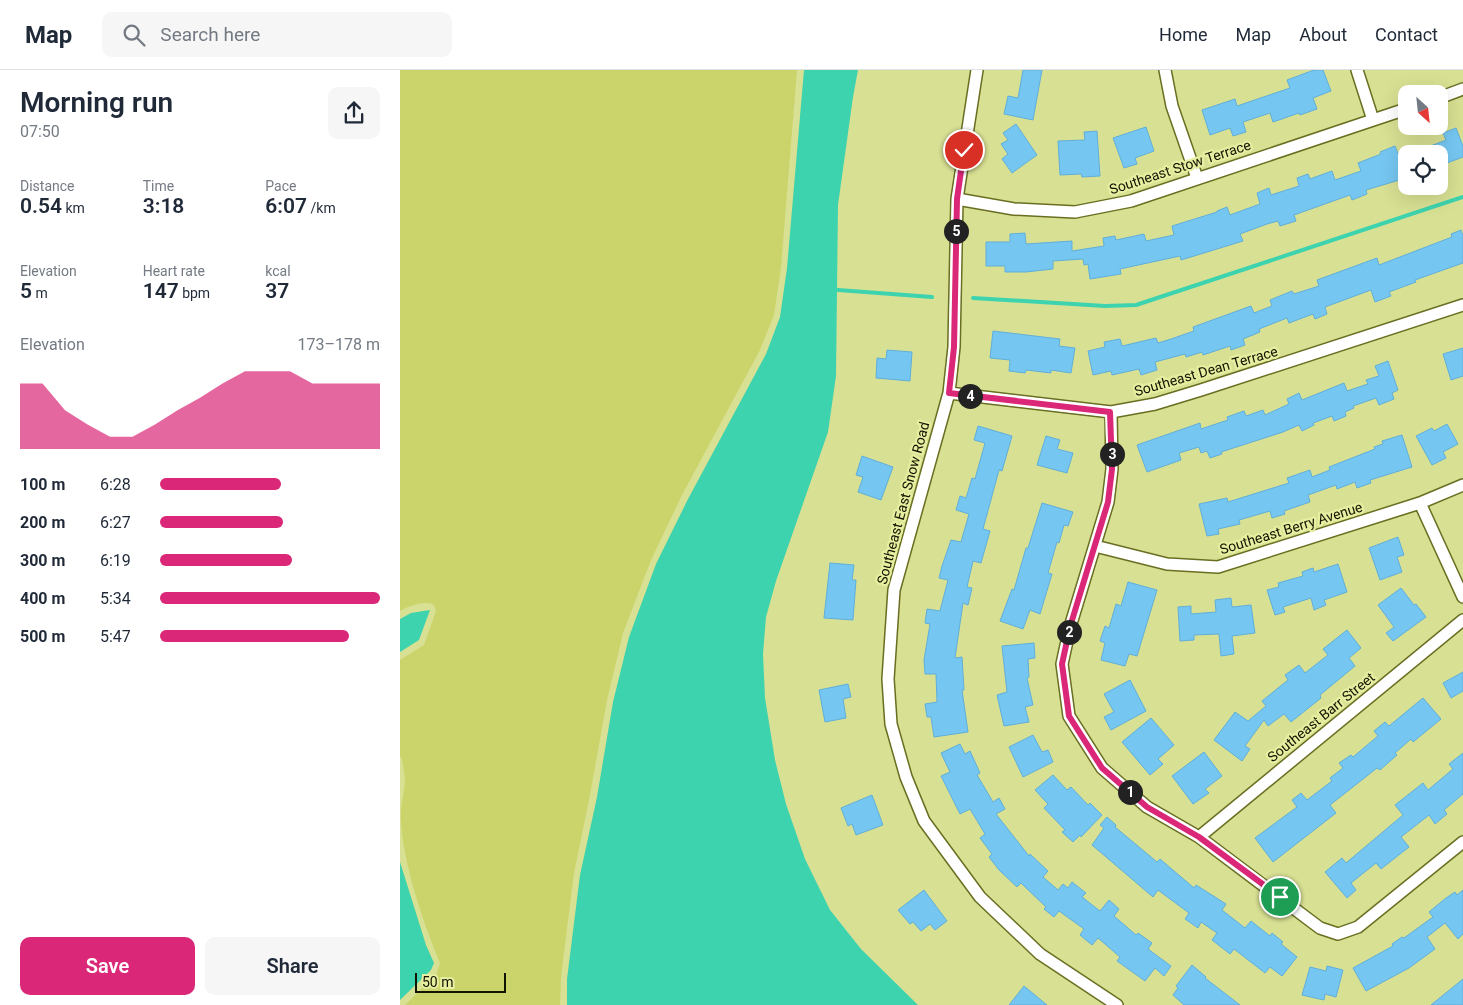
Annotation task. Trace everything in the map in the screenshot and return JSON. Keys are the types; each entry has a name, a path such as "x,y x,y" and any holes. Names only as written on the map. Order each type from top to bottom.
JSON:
{"street":[{"name":"Southeast East Snow Road","path":"978,70 957,199 954,347 949,393 894,590 888,679 891,724 906,777 924,821 980,897 1040,954 1117,1005"},
{"path":"1166,70 1172,106 1197,178"},
{"path":"1357,70 1373,120"},
{"path":"1448,95 1463,89"},
{"name":"Southeast Stow Terrace","path":"957,199 1014,209 1075,212 1131,201 1398,112"},
{"name":"Southeast Dean Terrace","path":"949,393 1110,412 1154,404 1201,390 1463,305"},
{"path":"1110,412 1112,469 1108,502 1070,627 1062,664 1069,716 1102,768 1147,807 1199,837 1320,928 1338,934 1358,927 1463,842"},
{"name":"Southeast Berry Avenue","path":"1095,546 1167,564 1218,566 1420,503 1463,485"},
{"path":"1420,503 1463,598"},
{"name":"Southeast Barr Street","path":"1199,837 1463,620"}],"green space":[{"path":"400,70 797,70 781,267 774,315 760,350 682,495 651,560 623,633 607,700 574,873 561,977 560,1005 405,1005 436,975 440,963 415,893 406,855 401,820 405,782 400,756 400,660 424,645 436,611 434,605 422,603 400,611"}],"water":[{"path":"804,70 858,70 838,205 836,376 828,432 776,581 766,617 763,654 765,698 775,760 786,804 805,859 830,910 861,949 918,1005 567,1005 567,979 580,875 597,797 613,702 629,637 656,564 688,499 766,354 780,317 787,268"},
{"path":"430,610 419,640 400,652 400,619 411,613"},
{"path":"400,862 426,945 434,963 431,970 400,1000"}],"building":[{"path":"1023,70 1042,70 1033,120 1004,114 1008,96 1018,98"},
{"path":"1314,70 1323,70 1331,91 1313,98 1317,109 1273,122 1270,113 1243,122 1246,132 1233,136 1230,128 1210,135 1202,110 1235,99 1237,106 1290,88 1287,80"},
{"path":"1016,124 1037,155 1012,173 1002,159 1008,154 1001,144 1008,140 1003,133"},
{"path":"1146,127 1154,151 1135,158 1137,164 1124,168 1113,138"},
{"path":"1456,128 1463,146 1463,157 1448,163 1448,145 1433,145 1446,140 1444,135 1448,135 1448,131"},
{"path":"1097,131 1100,176 1082,177 1081,174 1060,175 1058,141 1085,140 1084,132"},
{"path":"1395,146 1398,154 1398,180 1366,190 1367,194 1352,200 1350,195 1294,215 1296,221 1280,226 1278,221 1267,224 1240,234 1243,241 1181,260 1180,256 1120,269 1121,274 1090,279 1088,264 1084,265 1083,259 1053,261 1053,269 1026,272 1005,272 1005,266 986,266 986,242 1010,242 1010,234 1025,233 1026,244 1072,241 1072,251 1104,246 1103,238 1115,236 1116,240 1144,234 1146,241 1174,235 1172,226 1227,207 1230,215 1260,204 1257,193 1269,188 1271,195 1299,186 1297,178 1308,174 1310,179 1332,171 1335,180 1361,171 1358,163 1381,154 1380,152"},
{"path":"1461,230 1463,236 1463,263 1415,280 1416,282 1389,292 1391,296 1375,302 1371,290 1325,307 1327,314 1315,319 1313,314 1289,323 1287,318 1259,329 1260,332 1243,339 1245,345 1231,350 1230,346 1203,355 1202,352 1186,357 1185,354 1155,362 1157,370 1141,375 1139,369 1112,375 1111,371 1093,375 1088,351 1105,347 1104,342 1120,339 1122,346 1156,338 1158,343 1194,331 1193,327 1251,306 1254,313 1272,306 1270,300 1292,291 1294,294 1319,286 1317,280 1377,258 1379,265 1452,237 1451,234"},
{"path":"993,331 1060,339 1059,346 1075,348 1071,373 1051,370 1051,373 1026,370 1025,373 1009,371 1010,360 990,358"},
{"path":"1463,348 1463,376 1451,380 1443,354"},
{"path":"887,350 912,352 910,381 876,378 877,358 886,359"},
{"path":"1388,361 1398,390 1392,393 1394,399 1379,405 1376,398 1353,406 1354,408 1345,412 1346,416 1334,421 1332,416 1313,423 1314,425 1302,431 1299,425 1221,452 1222,454 1210,458 1207,451 1201,453 1199,447 1179,453 1181,460 1147,472 1137,445 1200,423 1201,429 1228,420 1227,417 1244,411 1246,416 1263,410 1265,415 1289,404 1287,399 1299,393 1302,400 1344,383 1347,391 1368,384 1366,380 1379,376 1375,366"},
{"path":"1447,424 1458,444 1443,452 1446,458 1432,465 1416,436 1432,428 1434,431"},
{"path":"978,426 1012,436 1002,471 999,470 983,529 990,531 981,563 973,561 967,587 972,588 968,605 963,603 955,658 962,657 964,690 962,690 968,732 934,737 931,717 927,717 925,704 937,702 936,674 925,674 924,660 930,624 925,623 927,609 940,611 948,580 939,578 942,566 951,540 961,542 969,514 956,510 960,496 966,498 972,478 975,479 985,443 974,440"},
{"path":"1402,435 1412,467 1370,480 1371,483 1357,488 1355,482 1337,489 1336,485 1308,495 1310,502 1284,511 1285,514 1272,518 1270,511 1239,520 1240,524 1218,529 1219,534 1207,536 1199,504 1227,498 1228,502 1289,483 1287,478 1310,470 1312,477 1330,470 1329,467 1375,449 1374,447 1383,444 1382,441"},
{"path":"1046,436 1060,440 1057,449 1073,453 1067,473 1037,465"},
{"path":"862,456 893,467 881,500 858,492 863,477 856,475"},
{"path":"1042,503 1073,512 1068,526 1064,525 1059,543 1057,542 1048,573 1052,574 1040,614 1030,610 1023,629 1000,621 1012,589 1014,590"},
{"path":"1398,537 1404,555 1397,557 1402,572 1380,580 1369,548"},
{"path":"830,563 854,565 852,580 856,580 853,620 824,618"},
{"path":"1338,564 1347,592 1324,600 1326,605 1314,610 1311,598 1283,607 1285,612 1275,615 1267,590 1279,587 1278,583 1303,576 1302,572 1313,568 1314,572"},
{"path":"1128,582 1157,590 1137,656 1129,654 1125,666 1101,660 1105,643 1100,641 1105,626 1109,628 1116,604 1121,606"},
{"path":"1401,588 1426,617 1393,641 1386,633 1394,627 1378,605"},
{"path":"1231,598 1232,607 1251,605 1255,633 1232,636 1234,654 1221,656 1219,634 1194,635 1194,640 1180,641 1178,607 1191,606 1191,614 1216,612 1215,600"},
{"path":"1347,630 1361,648 1349,658 1355,666 1320,695 1321,698 1291,722 1284,714 1268,726 1264,720 1245,746 1250,749 1242,761 1214,740 1235,712 1248,721 1266,706 1262,701 1288,680 1285,675 1299,665 1305,673 1328,655 1323,649"},
{"path":"1034,643 1035,658 1028,659 1029,677 1027,678 1033,705 1025,707 1029,722 1004,726 997,695 1007,692 1002,646"},
{"path":"1463,672 1463,691 1451,698 1443,683"},
{"path":"1130,680 1146,711 1111,730 1104,717 1114,712 1104,694"},
{"path":"848,684 851,697 843,699 846,718 825,722 819,690"},
{"path":"1423,698 1441,719 1413,742 1411,739 1380,770 1377,768 1330,805 1336,813 1273,862 1255,838 1297,807 1292,800 1301,793 1307,800 1332,781 1330,778 1343,768 1339,763 1351,755 1353,757 1378,736 1374,731 1385,722 1389,726"},
{"path":"1151,718 1174,745 1158,759 1163,764 1150,775 1122,742"},
{"path":"1033,735 1042,752 1048,750 1053,762 1023,777 1009,747"},
{"path":"960,744 965,754 970,751 980,773 977,775 993,802 999,798 1005,809 996,814 1029,856 1030,854 1048,871 1043,877 1058,890 1063,884 1068,888 1072,882 1086,893 1082,897 1100,911 1109,900 1119,909 1114,916 1136,935 1138,933 1152,943 1148,949 1171,966 1164,976 1155,968 1145,981 1117,961 1120,957 1098,938 1092,945 1080,935 1084,929 1059,911 1054,917 1044,909 1046,907 1021,883 1017,887 999,870 989,857 992,854 980,838 985,834 970,809 960,814 941,776 950,772 941,753"},
{"path":"1204,752 1222,776 1205,789 1209,793 1193,804 1172,776"},
{"path":"1463,753 1463,794 1444,810 1447,814 1435,824 1429,815 1401,837 1409,847 1381,869 1376,863 1351,883 1356,890 1347,898 1325,872 1342,858 1346,863 1403,815 1395,805 1423,783 1428,790 1453,769 1449,764"},
{"path":"1053,775 1067,790 1071,787 1088,805 1090,803 1102,815 1081,837 1080,835 1073,842 1062,832 1065,830 1044,808 1048,804 1035,790"},
{"path":"872,795 883,825 856,835 852,824 848,826 841,808"},
{"path":"1107,817 1116,825 1115,827 1157,862 1160,859 1194,888 1196,885 1226,904 1222,910 1245,928 1251,921 1270,936 1272,933 1283,942 1281,944 1297,957 1282,976 1270,967 1265,973 1234,949 1230,954 1212,940 1217,933 1201,922 1198,928 1185,919 1189,913 1158,890 1153,897 1092,845 1104,828 1100,825"},
{"path":"924,890 947,921 935,930 930,924 921,931 913,922 910,924 898,910"},
{"path":"1463,890 1463,934 1458,939 1445,923 1427,937 1435,949 1409,968 1366,991 1353,968 1393,946 1392,944 1402,937 1404,938 1433,917 1429,912 1446,898 1455,892 1457,895"},
{"path":"1192,965 1205,978 1240,1005 1184,1005 1173,995 1178,988 1176,986"},
{"path":"1327,966 1343,970 1336,997 1325,994 1324,1000 1302,995 1310,967 1326,971"},
{"path":"1463,979 1463,1005 1431,1005"},
{"path":"1024,986 1047,1005 1009,1005"}],"waterway":[{"path":"973,298 1105,306 1136,305 1463,197"},
{"path":"838,290 932,297"}],"route":[{"path":"964,150 957,199 954,347 949,393 1110,412 1112,469 1108,502 1070,627 1062,664 1069,716 1102,768 1147,807 1199,837 1280,897"}]}
